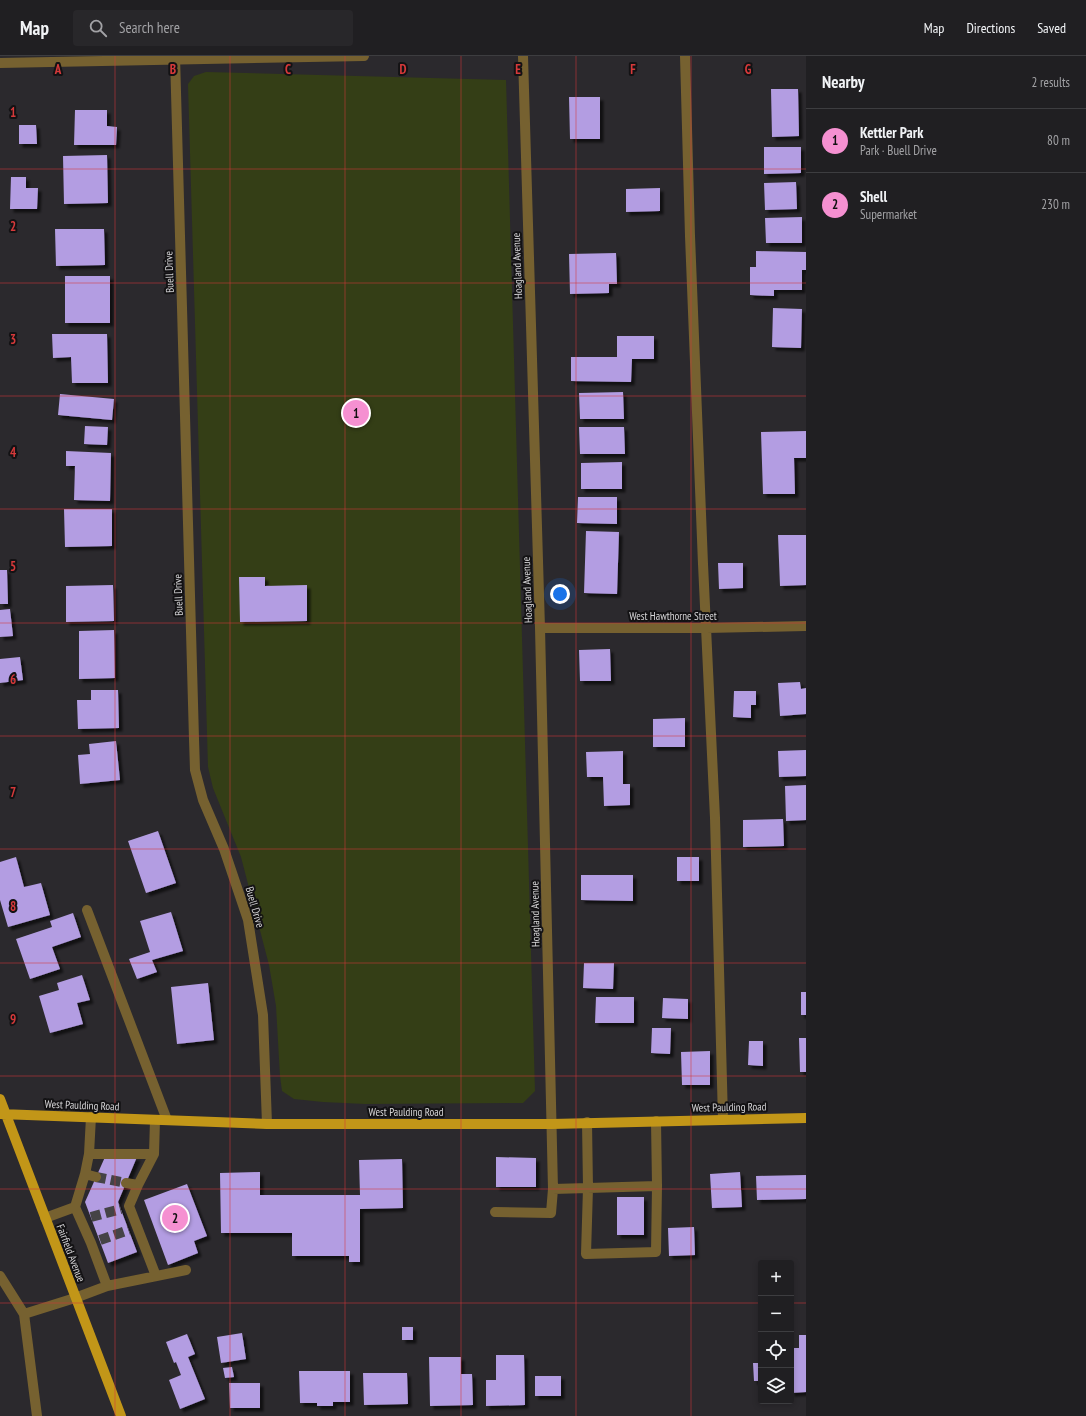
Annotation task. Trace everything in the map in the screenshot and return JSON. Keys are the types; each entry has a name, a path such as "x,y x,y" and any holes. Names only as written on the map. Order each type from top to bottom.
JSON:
{"main road":[{"name":"Fairfield Avenue","path":"0,1099 2,1115 45,1218 121,1416"},
{"name":"West Paulding Road","path":"2,1115 267,1124 552,1124 806,1118"}],"street":[{"path":"0,63 176,58 364,56"},
{"name":"Hoagland Avenue","path":"495,1212 551,1213 553,1189 540,628 523,56"},
{"path":"685,56 702,564 715,826 723,1120"},
{"name":"Buell Drive","path":"176,58 193,715 196,770 203,800 224,849 248,920 263,1015 267,1124"},
{"name":"West Hawthorne Street","path":"540,628 706,628 806,626"},
{"path":"87,910 167,1120"},
{"path":"75,1207 86,1174 92,1117"},
{"path":"155,1120 154,1154 125,1207 133,1229 156,1276"},
{"path":"587,1122 588,1188 586,1254 656,1252 656,1121"},
{"path":"89,1154 154,1154"},
{"path":"86,1174 96,1177"},
{"path":"126,1183 138,1185"},
{"path":"553,1189 657,1186"},
{"path":"45,1218 75,1207"},
{"path":"75,1207 86,1219 95,1242 107,1286"},
{"path":"24,1314 107,1286 186,1270"},
{"path":"0,1276 24,1314 37,1416"}],"green space":[{"path":"206,72 506,80 535,1091 523,1103 365,1104 323,1102 294,1099 282,1091 276,1006 269,965 241,857 213,788 208,767 188,84 194,76"}],"building":[{"path":"771,89 798,89 799,136 772,137"},
{"path":"569,97 600,97 600,139 570,139"},
{"path":"75,110 107,110 107,126 117,127 116,145 74,145"},
{"path":"19,125 36,125 37,144 19,144"},
{"path":"764,147 801,147 801,173 764,174"},
{"path":"107,155 108,203 64,204 63,156"},
{"path":"11,177 26,177 26,188 38,188 37,209 10,209"},
{"path":"796,182 797,209 765,210 764,183"},
{"path":"660,188 660,211 626,212 626,189"},
{"path":"802,217 802,243 766,243 765,218"},
{"path":"55,229 104,229 105,265 56,266"},
{"path":"756,251 806,252 806,270 802,270 802,290 774,290 774,296 750,295 750,267 756,267"},
{"path":"616,253 617,284 609,284 609,293 570,294 569,254"},
{"path":"65,276 110,276 110,323 65,323"},
{"path":"773,308 802,309 801,348 772,347"},
{"path":"52,334 107,334 108,383 72,383 71,357 53,358"},
{"path":"617,336 654,336 654,359 632,359 631,382 571,381 571,357 617,357"},
{"path":"623,392 624,419 580,419 579,393"},
{"path":"60,394 114,399 112,420 58,415"},
{"path":"85,426 108,427 107,445 84,444"},
{"path":"579,427 624,427 625,454 580,454"},
{"path":"806,431 806,458 794,458 795,494 763,494 761,432"},
{"path":"66,451 111,453 110,501 74,500 75,466 66,466"},
{"path":"622,462 622,489 581,489 581,463"},
{"path":"578,497 617,497 617,524 577,523"},
{"path":"64,509 112,509 112,546 65,547"},
{"path":"586,531 619,532 617,594 584,593"},
{"path":"778,535 806,535 806,585 780,586"},
{"path":"718,563 743,563 743,588 719,589"},
{"path":"0,570 7,570 8,604 0,604"},
{"path":"239,577 265,577 265,586 307,585 307,621 240,622"},
{"path":"113,585 114,621 66,622 66,586"},
{"path":"10,609 13,636 0,637 0,610"},
{"path":"114,630 115,678 79,679 79,631"},
{"path":"610,649 611,681 580,681 579,650"},
{"path":"20,657 23,680 0,683 0,659"},
{"path":"800,682 801,689 806,688 806,714 780,716 778,683"},
{"path":"91,690 118,690 119,728 78,729 77,700 91,700"},
{"path":"734,691 756,691 756,705 751,705 751,718 733,717"},
{"path":"685,718 685,747 653,747 653,719"},
{"path":"116,741 120,780 80,784 78,755 90,754 89,744"},
{"path":"806,750 806,776 779,777 778,751"},
{"path":"623,751 623,784 630,784 630,805 604,806 603,777 587,777 586,752"},
{"path":"806,785 806,820 786,821 785,786"},
{"path":"783,819 784,846 743,847 743,820"},
{"path":"158,831 176,883 146,893 128,841"},
{"path":"16,857 24,887 41,883 50,915 8,927 0,900 0,862"},
{"path":"677,857 699,857 699,881 677,881"},
{"path":"581,875 633,875 633,901 581,900"},
{"path":"171,912 183,951 152,960 157,972 137,979 129,959 150,952 140,921"},
{"path":"73,913 81,937 52,947 60,969 30,979 16,939 52,927 50,921"},
{"path":"584,963 614,963 613,989 583,988"},
{"path":"82,975 90,1000 77,1003 83,1024 50,1033 39,996 59,990 57,983"},
{"path":"208,983 214,1040 177,1044 171,987"},
{"path":"801,992 806,992 806,1015 801,1015"},
{"path":"596,997 634,997 634,1023 595,1023"},
{"path":"663,998 688,999 688,1019 662,1018"},
{"path":"652,1028 671,1028 670,1054 651,1053"},
{"path":"799,1038 806,1038 806,1072 800,1072"},
{"path":"749,1041 763,1041 763,1066 748,1065"},
{"path":"710,1051 710,1085 682,1085 681,1052"},
{"path":"105,1157 137,1157 118,1202 137,1252 108,1263 85,1202"},
{"path":"496,1157 536,1158 536,1187 496,1187"},
{"path":"402,1159 403,1208 360,1209 360,1262 349,1262 349,1256 292,1256 292,1233 221,1233 220,1173 260,1172 260,1195 360,1195 359,1160"},
{"path":"740,1172 742,1207 712,1208 710,1174"},
{"path":"806,1175 806,1199 757,1200 756,1176"},
{"path":"187,1184 207,1236 194,1241 198,1253 168,1265 144,1200"},
{"path":"617,1197 644,1197 644,1235 617,1235"},
{"path":"694,1227 695,1255 669,1256 668,1228"},
{"path":"402,1327 413,1327 413,1340 402,1340"},
{"path":"242,1333 246,1359 221,1363 217,1337"},
{"path":"187,1334 195,1354 188,1357 205,1399 180,1409 169,1380 181,1375 176,1362 174,1363 166,1342"},
{"path":"799,1335 806,1335 806,1392 794,1393 794,1348 799,1348"},
{"path":"496,1355 524,1355 525,1405 486,1406 486,1380 496,1380"},
{"path":"429,1357 461,1357 461,1374 472,1374 473,1405 430,1406"},
{"path":"753,1363 758,1363 758,1381 754,1381"},
{"path":"232,1367 234,1377 225,1378 223,1368"},
{"path":"299,1371 350,1371 350,1402 333,1402 333,1406 317,1406 317,1403 300,1403"},
{"path":"363,1373 407,1373 408,1404 364,1405"},
{"path":"535,1376 561,1376 561,1396 535,1396"},
{"path":"229,1383 260,1383 260,1408 230,1408"}],"tunnel":[{"path":"96,1177 126,1183"},
{"path":"91,1217 121,1209"},
{"path":"100,1240 129,1230"}],"place":[{"name":"Kettler Park","path":"356,413"},
{"name":"Shell","path":"175,1218"}]}
